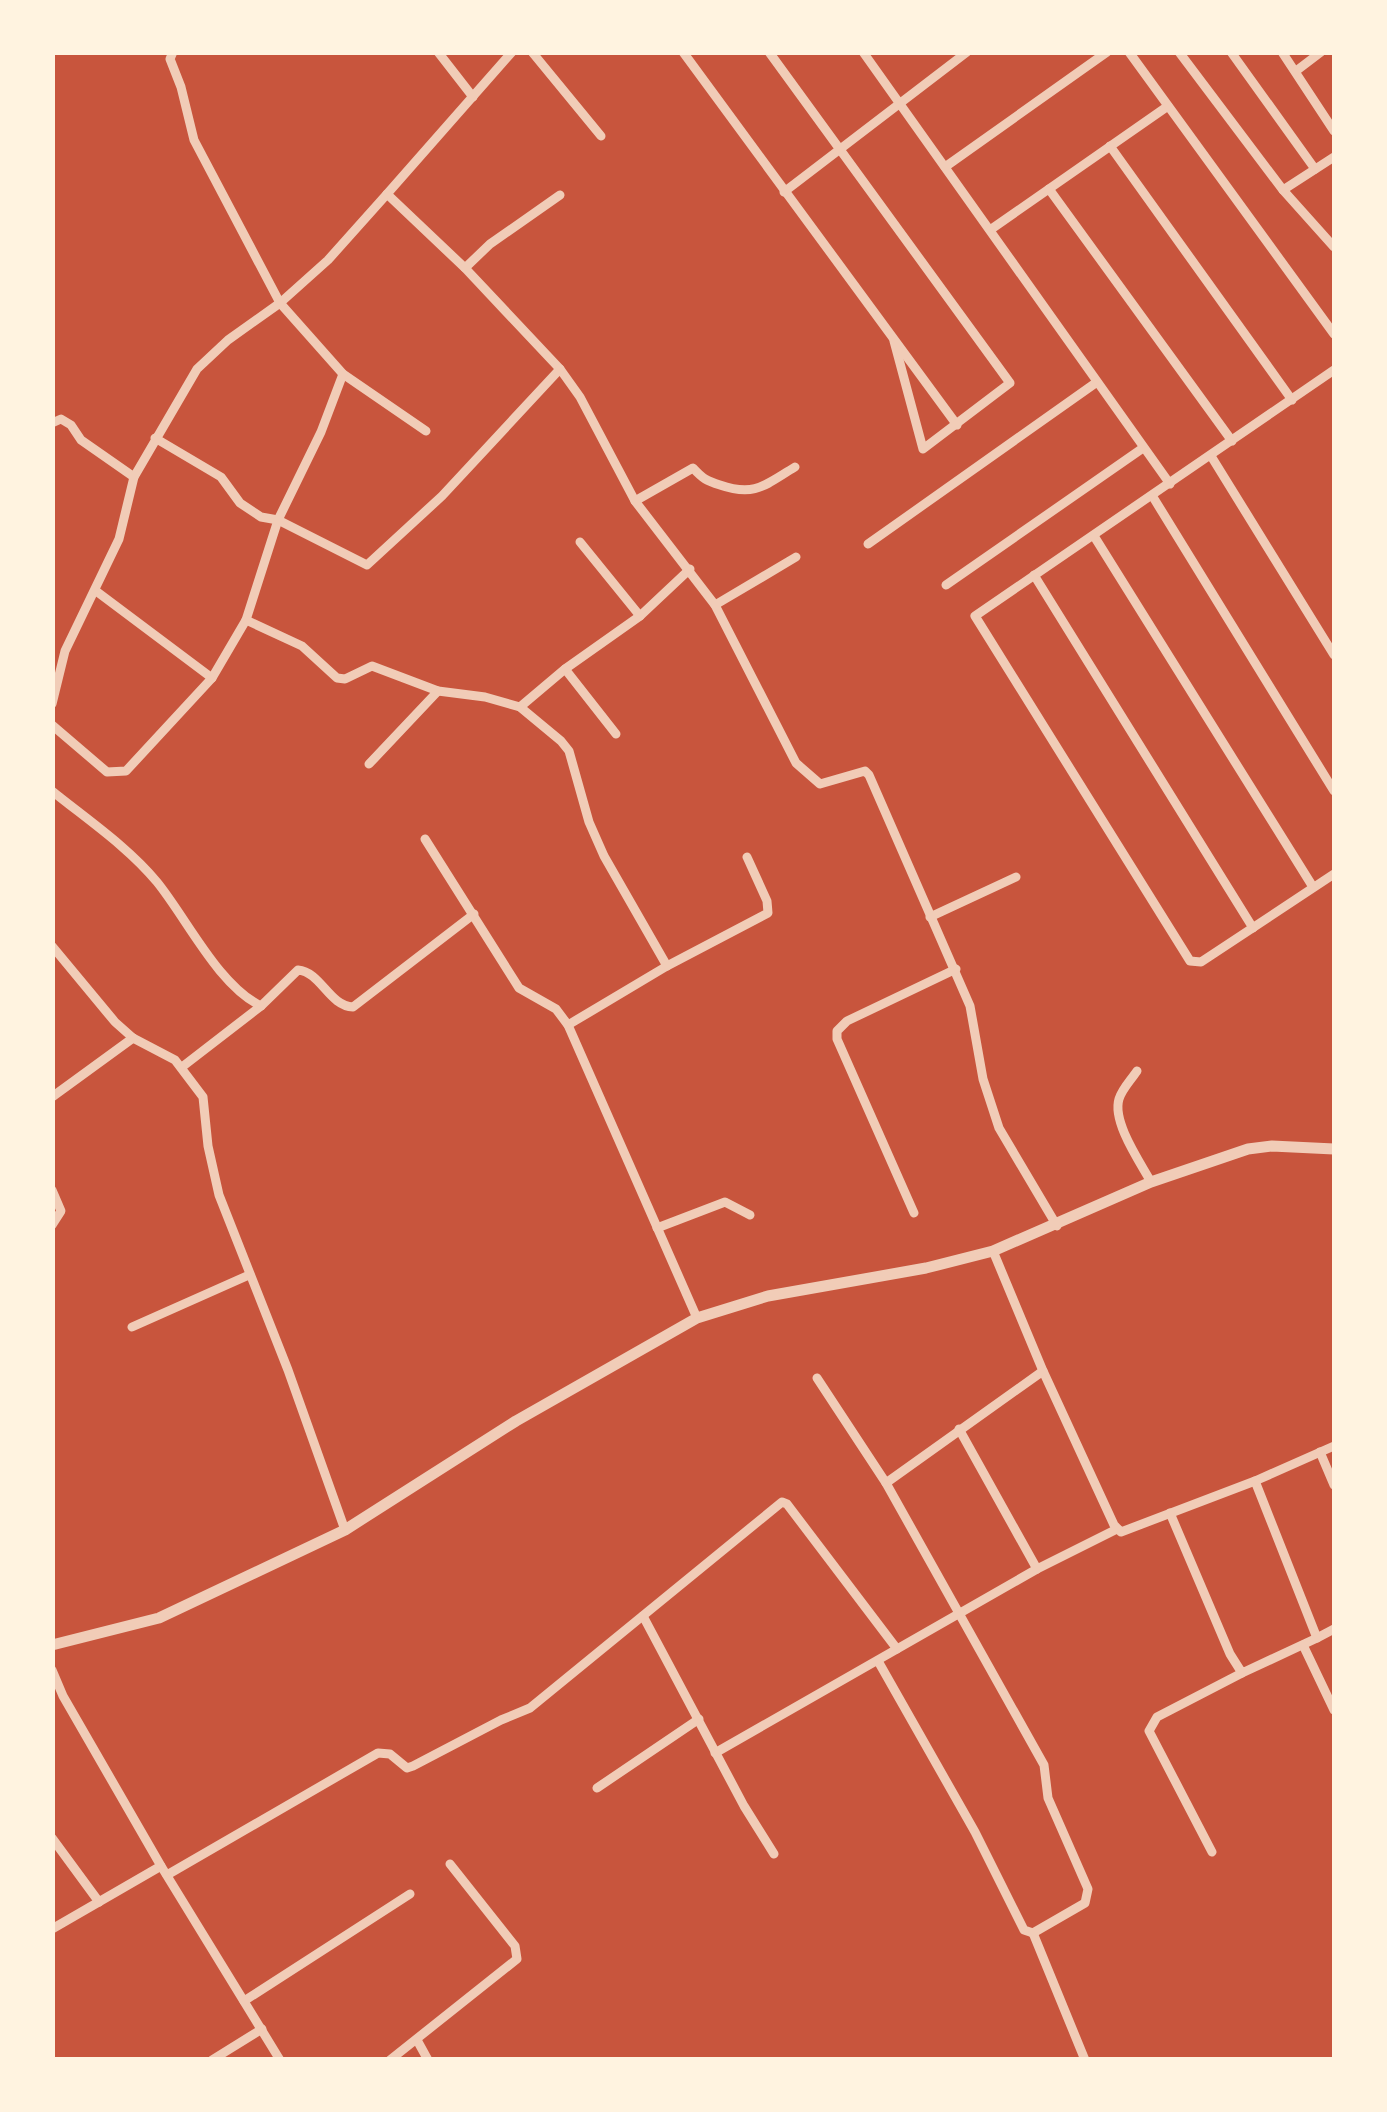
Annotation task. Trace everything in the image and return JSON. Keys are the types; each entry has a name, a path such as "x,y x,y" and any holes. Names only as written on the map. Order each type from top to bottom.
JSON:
{"street":[{"path":"173,52 170,59 194,140 280,303 343,374 426,431"},
{"path":"438,52 472,97"},
{"path":"52,704 64,651 119,539 134,477 197,369 328,260 512,52"},
{"path":"532,52 601,136"},
{"path":"682,52 957,425"},
{"path":"770,52 1010,383 925,448 920,446 894,341"},
{"path":"863,52 1170,484"},
{"path":"784,192 901,106 955,56 967,52"},
{"path":"945,167 1107,52"},
{"path":"1129,52 1334,334"},
{"path":"1179,52 1282,190 1334,247"},
{"path":"1231,52 1316,170"},
{"path":"1282,52 1334,131"},
{"path":"1296,71 1321,52"},
{"path":"990,230 1168,106"},
{"path":"1110,146 1292,400"},
{"path":"1282,190 1334,157"},
{"path":"1049,189 1232,441"},
{"path":"387,194 465,268 560,369 580,396 635,501 715,606 796,762 820,784 852,772 865,771 869,775 956,969 975,1022 983,1079 999,1128 1057,1226"},
{"path":"465,268 490,244 560,195"},
{"path":"156,438 221,477 240,503 262,517 278,520 367,565 442,496 560,369"},
{"path":"1334,370 1153,497 978,611 976,620 1190,961 1201,962 1334,874"},
{"path":"52,725 107,772 126,772 212,678 246,620 278,520 321,432 343,374"},
{"path":"868,544 1097,382"},
{"path":"52,423 66,421 81,440 134,477"},
{"path":"946,585 1143,448"},
{"path":"1211,456 1334,654"},
{"path":"635,501 693,468 706,482 744,492 756,491 795,466"},
{"path":"1153,497 1334,790"},
{"path":"1094,536 1313,887"},
{"path":"580,542 640,616"},
{"path":"715,606 796,557"},
{"path":"520,706 640,616 690,569"},
{"path":"1034,575 1253,928"},
{"path":"96,591 212,678"},
{"path":"246,620 302,646 337,678 372,666 438,691 520,706 569,751 589,822 604,856 668,966"},
{"path":"565,669 616,734"},
{"path":"369,764 438,691"},
{"path":"52,791 137,861 237,990 260,1006"},
{"path":"425,840 520,988 556,1009 568,1025 696,1318"},
{"path":"568,1025 768,913 767,900 747,857"},
{"path":"930,916 1016,877"},
{"path":"182,1068 302,969 340,1004 354,1007 474,914"},
{"path":"52,946 133,1038 175,1060 203,1097 219,1196 288,1370 345,1530"},
{"path":"914,1213 837,1039 837,1030 847,1021 956,969"},
{"path":"52,1097 133,1038"},
{"path":"1137,1072 1120,1096 1118,1109 1126,1138 1151,1182"},
{"path":"52,1644 159,1618 345,1530 516,1421 696,1318 768,1296 926,1268 992,1251 1151,1182 1248,1149 1334,1149"},
{"path":"52,1190 61,1205 60,1215 52,1225"},
{"path":"657,1228 725,1202 750,1215"},
{"path":"992,1251 1117,1530"},
{"path":"132,1327 249,1276"},
{"path":"886,1483 1043,1371"},
{"path":"817,1378 886,1483 1044,1765 1048,1798 1090,1892 1084,1904 1033,1934"},
{"path":"959,1429 1037,1569"},
{"path":"715,1753 1037,1569 1117,1530 1126,1533 1334,1446"},
{"path":"1320,1452 1334,1485"},
{"path":"1255,1481 1317,1638"},
{"path":"52,1929 378,1753 390,1754 407,1768 530,1708 785,1502 897,1650"},
{"path":"1170,1513 1230,1654 1242,1673"},
{"path":"643,1616 774,1854"},
{"path":"1212,1852 1148,1731 1157,1717 1334,1629"},
{"path":"1302,1645 1334,1710"},
{"path":"878,1660 1024,1930 1033,1934 1084,2060"},
{"path":"52,1670 63,1696 164,1870 280,2060"},
{"path":"596,1788 699,1719"},
{"path":"54,1841 99,1902"},
{"path":"390,2060 510,1965 518,1954 450,1864"},
{"path":"244,2001 410,1894"},
{"path":"212,2060 262,2029"},
{"path":"417,2040 428,2060"}]}
